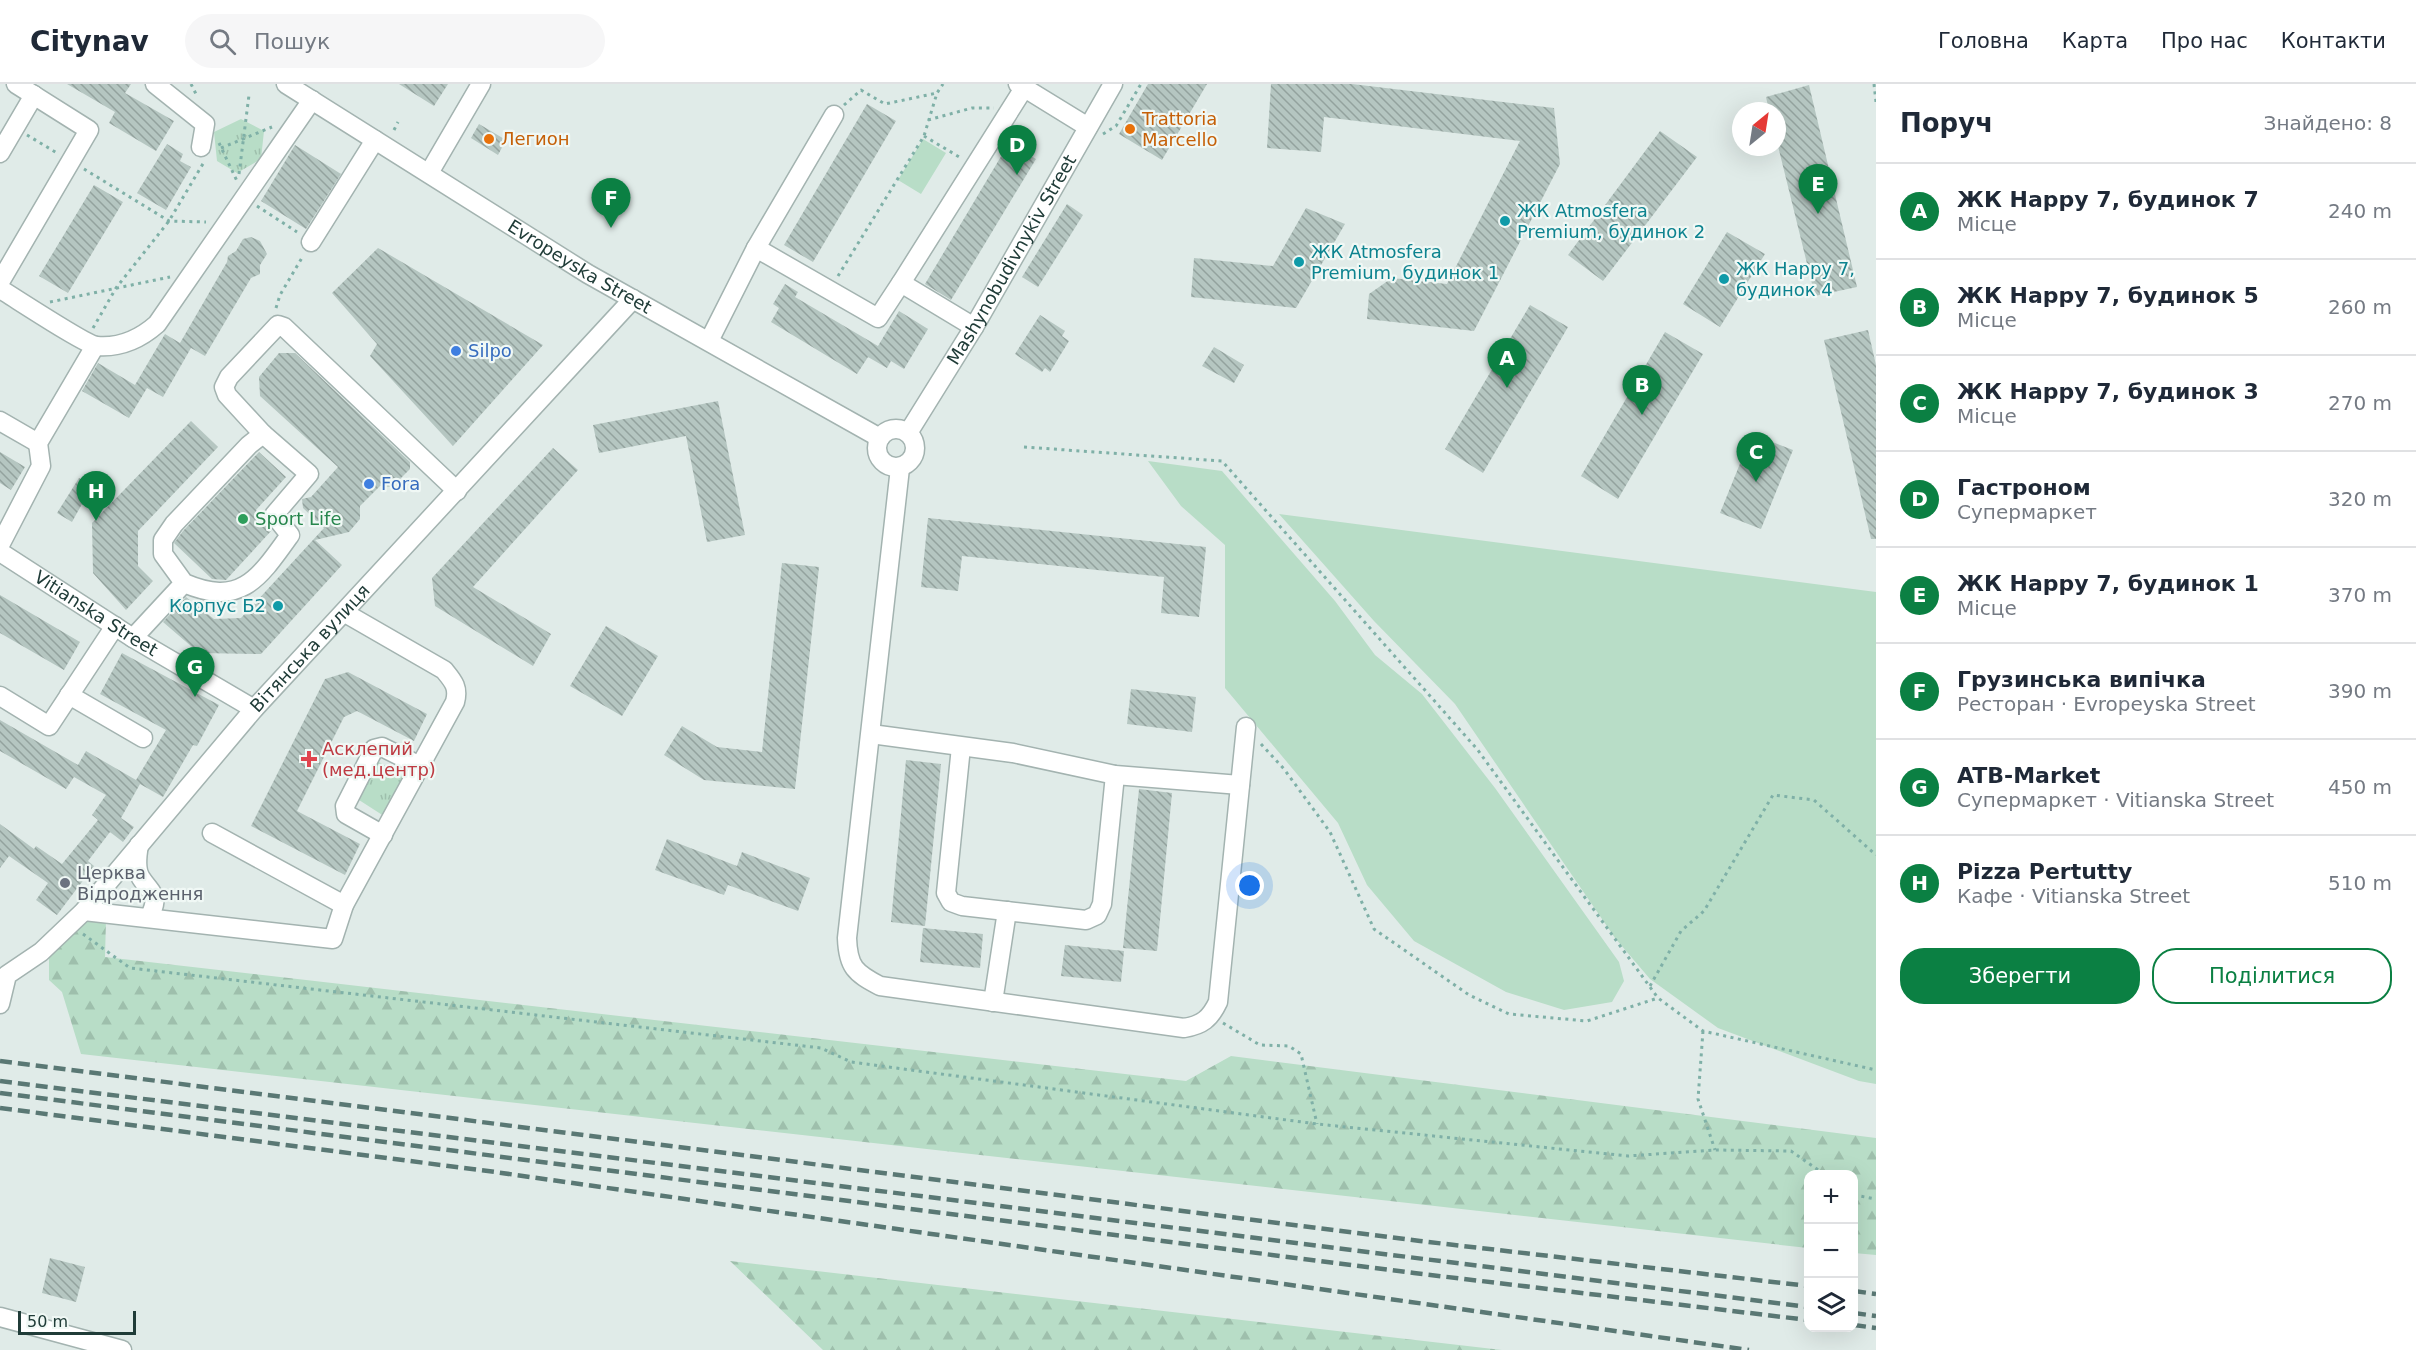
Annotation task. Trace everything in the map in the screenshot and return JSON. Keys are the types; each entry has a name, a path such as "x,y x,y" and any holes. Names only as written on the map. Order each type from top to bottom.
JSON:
{"street":[{"path":"0,282 89,130 16,84"},
{"path":"155,84 205,124 209,149"},
{"name":"Evropeyska Street","path":"286,84 588,274 880,438"},
{"path":"429,173 481,84"},
{"name":"Mashynobudivnykiv Street","path":"908,433 975,327 1113,84"},
{"path":"756,248 878,318 1012,107 1021,86 1088,127"},
{"path":"0,153 34,95"},
{"path":"0,289 90,343 124,344 144,336 157,324 312,100"},
{"path":"709,341 756,248 834,115"},
{"path":"312,242 375,140"},
{"path":"901,283 975,327"},
{"name":"Вітянська вулиця","path":"0,1004 4,970 41,952 84,911 254,710 633,299"},
{"path":"263,434 249,445 174,524 163,540 163,554 184,583 207,593 227,594 243,589 290,535 274,515 309,474 263,434 227,395 224,387 229,377 278,325 284,327 457,490"},
{"path":"0,545 41,466 38,443 90,343"},
{"path":"0,421 38,443"},
{"path":"900,468 882,461 877,450 880,438 890,430 896,429 908,433 915,443 914,456 900,468 872,734 846,938 848,960 861,976 880,986 1184,1028 1198,1026 1211,1016 1218,1002 1246,727"},
{"name":"Vitianska Street","path":"0,552 133,638 254,710"},
{"path":"133,638 184,583"},
{"path":"84,911 150,916 333,939 344,905 455,702 457,692 453,681 444,670 345,613"},
{"path":"0,696 49,726 115,626"},
{"path":"69,695 143,738"},
{"path":"872,734 1013,753 1115,775 1240,785"},
{"path":"383,835 346,814 345,806 374,749 382,747 420,766"},
{"path":"961,747 946,893 951,902 962,906 1086,920 1097,915 1102,904 1115,775"},
{"path":"212,833 344,905"},
{"path":"139,845 136,860 140,877 152,890 154,905 150,916"},
{"path":"993,1002 1006,911"},
{"path":"0,1317 118,1350"}],"path":[{"path":"830,290 924,136 937,93 943,84"},
{"path":"1874,84 1876,102"},
{"path":"834,115 861,90 885,104 937,93"},
{"path":"238,183 249,95"},
{"path":"928,120 972,108 1012,107"},
{"path":"394,130 398,122"},
{"path":"221,148 279,124"},
{"path":"15,128 169,221 228,222"},
{"path":"924,136 975,166"},
{"path":"90,343 116,288 169,221 209,149"},
{"path":"269,333 280,295 312,242"},
{"path":"30,307 192,273"},
{"path":"1024,447 1222,461 1477,749 1658,998 1703,1030 1876,1070"},
{"path":"1246,727 1284,769 1330,832 1374,929 1468,995 1509,1014 1587,1021 1658,998"},
{"path":"1650,986 1681,931 1704,911 1773,795 1814,800 1876,855"},
{"path":"70,925 130,968 821,1048 851,1062 1317,1124 1628,1156 1715,1150 1791,1151 1818,1170"},
{"path":"1211,1016 1260,1045 1289,1046 1301,1054 1317,1124"},
{"path":"1703,1030 1698,1099 1715,1150"},
{"path":"1858,1196 1876,1199"}],"green space":[{"path":"241,119 264,131 261,159 237,173 217,161 214,132"},
{"path":"923,139 946,153 921,194 898,180"},
{"path":"1148,461 1222,471 1335,601 1375,655 1422,694 1495,788 1619,962 1624,981 1612,1002 1564,1010 1506,992 1414,941 1367,885 1338,823 1225,688 1225,545 1181,506"},
{"path":"1279,514 1876,592 1876,1084 1859,1081 1718,1028 1650,979 1615,938 1455,704 1374,621"},
{"path":"379,762 407,779 387,818 359,800 360,789 365,778"},
{"path":"86,915 106,920 105,957 1186,1081 1231,1056 1876,1138 1876,1255 1858,1253 1858,1170 1804,1170 1804,1248 81,1054 62,992 49,980 49,953"},
{"path":"730,1261 1502,1350 823,1350"}],"building":[{"path":"67,84 131,84 125,93 174,121 156,151 109,123 115,112"},
{"path":"399,84 448,84 434,106"},
{"path":"1148,84 1207,84 1162,160 1119,134"},
{"name":"ЖК Atmosfera Premium, будинок 2","path":"1271,84 1352,84 1554,108 1560,164 1474,331 1367,319 1369,294 1392,278 1447,284 1520,141 1324,117 1321,152 1267,148"},
{"path":"1809,85 1857,287 1815,296 1780,156 1786,156 1786,102 1767,102 1766,97"},
{"path":"867,104 896,121 813,262 784,245"},
{"name":"Легион","path":"479,124 506,140 498,155 471,138"},
{"path":"1660,131 1697,157 1603,281 1568,255"},
{"path":"1009,143 1036,159 951,300 925,284"},
{"path":"167,144 183,154 180,161 191,167 166,210 137,193"},
{"path":"295,145 341,174 306,229 261,201"},
{"path":"94,185 123,202 68,293 39,276"},
{"path":"1067,204 1083,215 1038,287 1022,277"},
{"name":"ЖК Atmosfera Premium, будинок 1","path":"1306,208 1345,224 1296,308 1191,297 1194,258 1273,266"},
{"name":"ЖК Happy 7, будинок 4","path":"1727,232 1765,254 1720,327 1683,304"},
{"path":"251,237 260,241 267,254 260,265 260,274 251,278 205,356 191,348 163,397 147,388 129,418 82,391 98,363 135,385 165,334 180,343 227,262 228,256 236,251 243,239"},
{"name":"Silpo","path":"378,248 543,345 453,446 370,356 377,344 332,293"},
{"path":"785,284 798,292 795,297 878,346 899,311 928,329 904,369 891,361 887,368 868,357 857,374 771,322 779,308 773,304"},
{"path":"1530,305 1568,327 1483,473 1445,449"},
{"path":"1040,315 1065,331 1062,336 1069,341 1050,372 1045,368 1042,372 1015,354"},
{"path":"1868,330 1876,365 1876,539 1871,539 1824,340"},
{"path":"1665,332 1703,354 1618,499 1581,476"},
{"path":"1214,347 1244,365 1234,383 1202,366"},
{"path":"279,353 295,353 410,462 410,469 392,487 380,486 360,506 360,519 349,532 315,540 342,565 261,654 199,653 163,622 186,597 214,619 241,618 324,528 303,508 302,499 311,497 338,467 260,396 259,377"},
{"path":"718,401 745,535 707,542 686,436 599,453 593,425"},
{"path":"191,421 218,447 138,531 138,566 153,581 126,610 93,573 92,523"},
{"path":"1752,434 1793,450 1761,529 1720,513"},
{"path":"553,448 578,470 473,587 551,634 533,666 435,606 432,578"},
{"path":"0,452 25,467 11,490 0,483"},
{"path":"259,452 286,477 256,510 272,530 226,580 212,579 174,543"},
{"path":"79,478 92,486 72,522 57,513"},
{"path":"928,518 1206,547 1199,617 1161,613 1164,577 962,556 958,591 921,587"},
{"path":"782,563 819,567 795,789 704,780 664,755 682,726 717,747 762,752"},
{"path":"0,595 80,642 64,670 0,633"},
{"path":"606,626 658,656 622,716 570,686"},
{"path":"122,653 219,705 197,746 193,745 163,797 140,784 121,818 134,827 123,842 110,832 88,861 94,866 57,915 36,900 48,883 9,856 0,868 0,824 34,849 36,846 62,864 98,820 92,815 106,795 74,777 66,789 0,751 0,720 78,765 86,751 136,780 166,730 100,694"},
{"path":"348,672 427,714 414,741 357,711 344,717 297,811 360,844 345,875 251,826 325,679"},
{"path":"1131,689 1196,697 1192,732 1127,724"},
{"path":"906,760 941,764 925,926 891,922"},
{"path":"1139,789 1172,793 1157,951 1123,948"},
{"path":"667,839 737,866 742,852 810,878 798,911 728,885 724,895 655,870"},
{"path":"923,928 983,934 980,968 920,962"},
{"path":"1065,945 1124,951 1121,982 1061,976"},
{"path":"50,1258 85,1267 76,1302 42,1293"}],"railway":[{"path":"0,1061 1420,1241 1804,1286"},
{"path":"0,1081 1804,1306"},
{"path":"0,1093 1414,1273 1804,1320"},
{"path":"0,1108 495,1172 1749,1350"},
{"path":"1858,1292 1876,1294"},
{"path":"1858,1314 1876,1316"},
{"path":"1858,1326 1876,1328"}],"place":[{"name":"Trattoria Marcello","path":"1130,129"},
{"name":"Легион","path":"489,139"},
{"name":"Гастроном","path":"1017,175"},
{"name":"ЖК Happy 7, будинок 1","path":"1818,214"},
{"name":"ЖК Atmosfera Premium, будинок 2","path":"1505,221"},
{"name":"Грузинська випічка","path":"611,228"},
{"name":"ЖК Atmosfera Premium, будинок 1","path":"1299,262"},
{"name":"ЖК Happy 7, будинок 4","path":"1724,279"},
{"name":"Silpo","path":"456,351"},
{"name":"ЖК Happy 7, будинок 7","path":"1507,388"},
{"name":"ЖК Happy 7, будинок 5","path":"1642,415"},
{"name":"ЖК Happy 7, будинок 3","path":"1756,482"},
{"name":"Fora","path":"369,484"},
{"name":"Sport Life","path":"243,519"},
{"name":"Pizza Pertutty","path":"96,521"},
{"name":"Корпус Б2","path":"278,606"},
{"name":"ATB-Market","path":"195,697"},
{"name":"Асклепий (мед.центр)","path":"309,759"},
{"name":"Церква Відродження","path":"65,883"}]}
